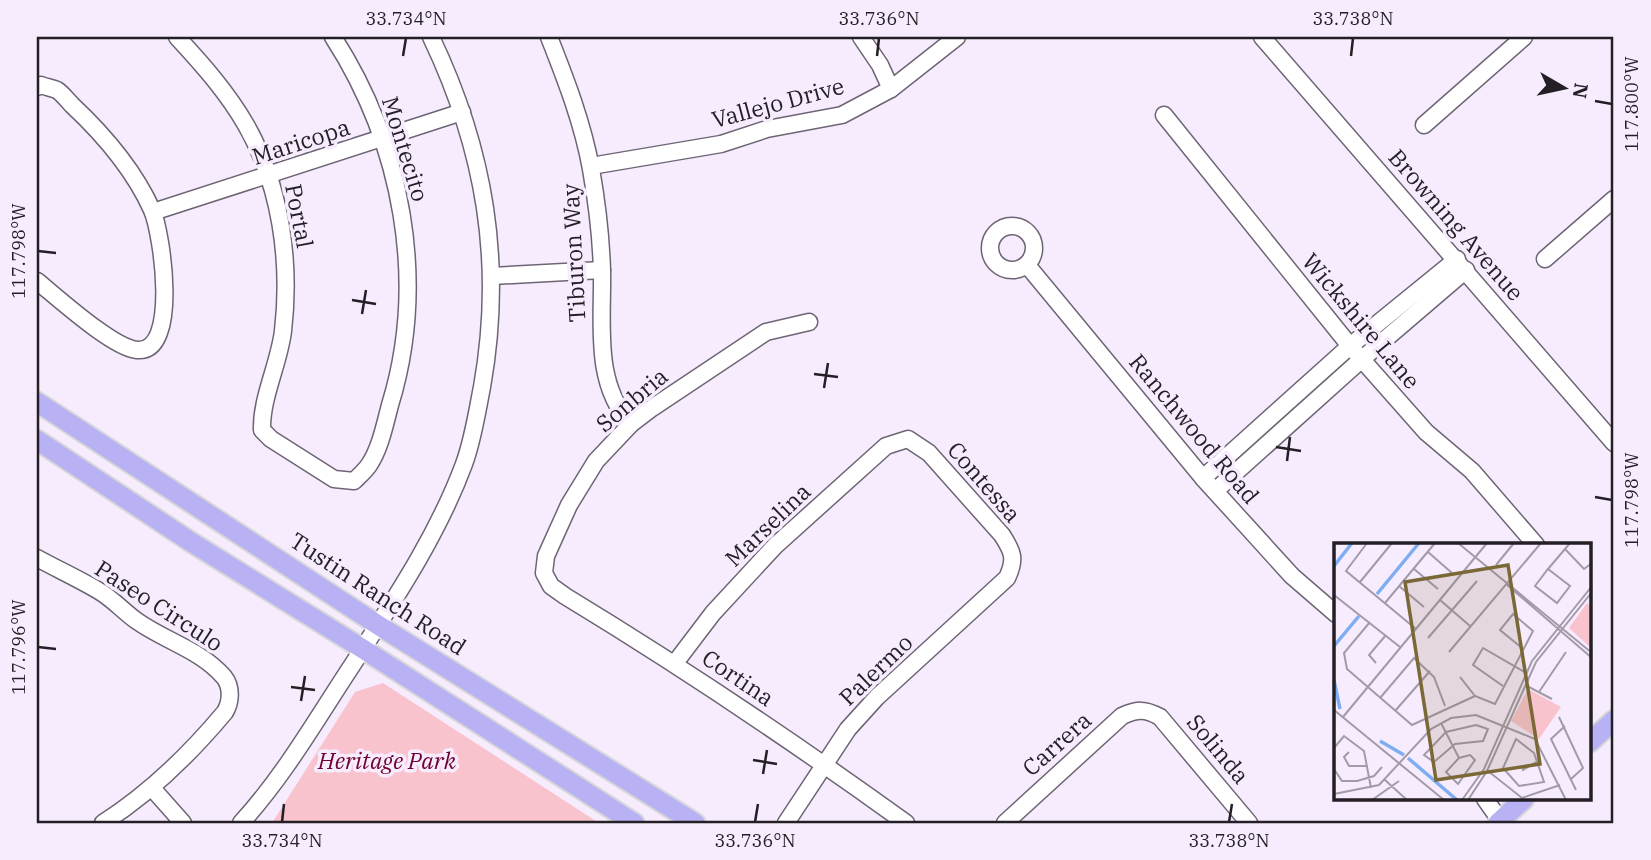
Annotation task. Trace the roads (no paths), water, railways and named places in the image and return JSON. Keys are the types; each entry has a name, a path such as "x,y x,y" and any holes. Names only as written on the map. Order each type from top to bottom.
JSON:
{"main road":[{"name":"Tustin Ranch Road","path":"37,402 378,625 695,823"},
{"path":"37,440 191,542 634,823"},
{"path":"1592,740 1614,720"},
{"path":"1496,822 1523,800"}],"street":[{"name":"Portal","path":"177,37 213,77 245,124 268,176 282,233 286,293 283,333 261,414 262,430"},
{"name":"Montecito","path":"262,430 271,439 334,479 354,481 369,465 392,401 404,337 407,306 404,223 398,191 383,139 353,69 333,37"},
{"path":"242,823 261,802 378,625 434,530 464,463 487,357 492,276 485,200 472,142 454,87 431,37"},
{"name":"Tiburon Way","path":"549,37 572,96 591,166 602,270 601,338 605,370 613,400 631,424"},
{"path":"861,37 880,65 891,89"},
{"name":"Vallejo Drive","path":"591,166 721,144 767,129 842,115 891,89 957,37"},
{"name":"Browning Avenue","path":"1262,37 1614,443"},
{"path":"1424,125 1524,37"},
{"path":"37,281 118,343 141,350 153,344 158,335 165,302 165,272 153,212 130,170 88,120 57,90 39,86"},
{"name":"Maricopa","path":"153,212 462,112"},
{"name":"Wickshire Lane","path":"1164,115 1350,346 1426,432 1472,471 1534,543"},
{"path":"1545,259 1614,199"},
{"name":"Ranchwood Road","path":"1027,265 1203,478 1292,576 1334,612"},
{"path":"1203,478 1350,346 1461,265"},
{"path":"1215,491 1362,359 1461,265"},
{"path":"492,276 602,270"},
{"name":"Sonbria","path":"544,573 546,556 569,505 596,461 631,424 766,332 809,322"},
{"name":"Contessa","path":"908,439 929,453 1002,535 1011,548 1014,564"},
{"name":"Marselina","path":"675,663 713,613 775,546 886,446 908,439"},
{"name":"Paseo Circulo","path":"37,558 99,591 137,621 188,649 226,679 230,695 225,712 179,764 152,788 103,823"},
{"name":"Palermo","path":"786,823 848,729 877,696 1007,578 1014,564"},
{"name":"Cortina","path":"544,573 551,586 565,596 675,663 906,823"},
{"name":"Carrera","path":"1005,823 1122,716 1135,710 1146,710"},
{"name":"Solinda","path":"1146,710 1166,723 1249,823"},
{"path":"152,788 183,823"},
{"path":"1485,800 1496,822"}],"park label":[{"name":"Heritage Park","path":"387,761"}]}
